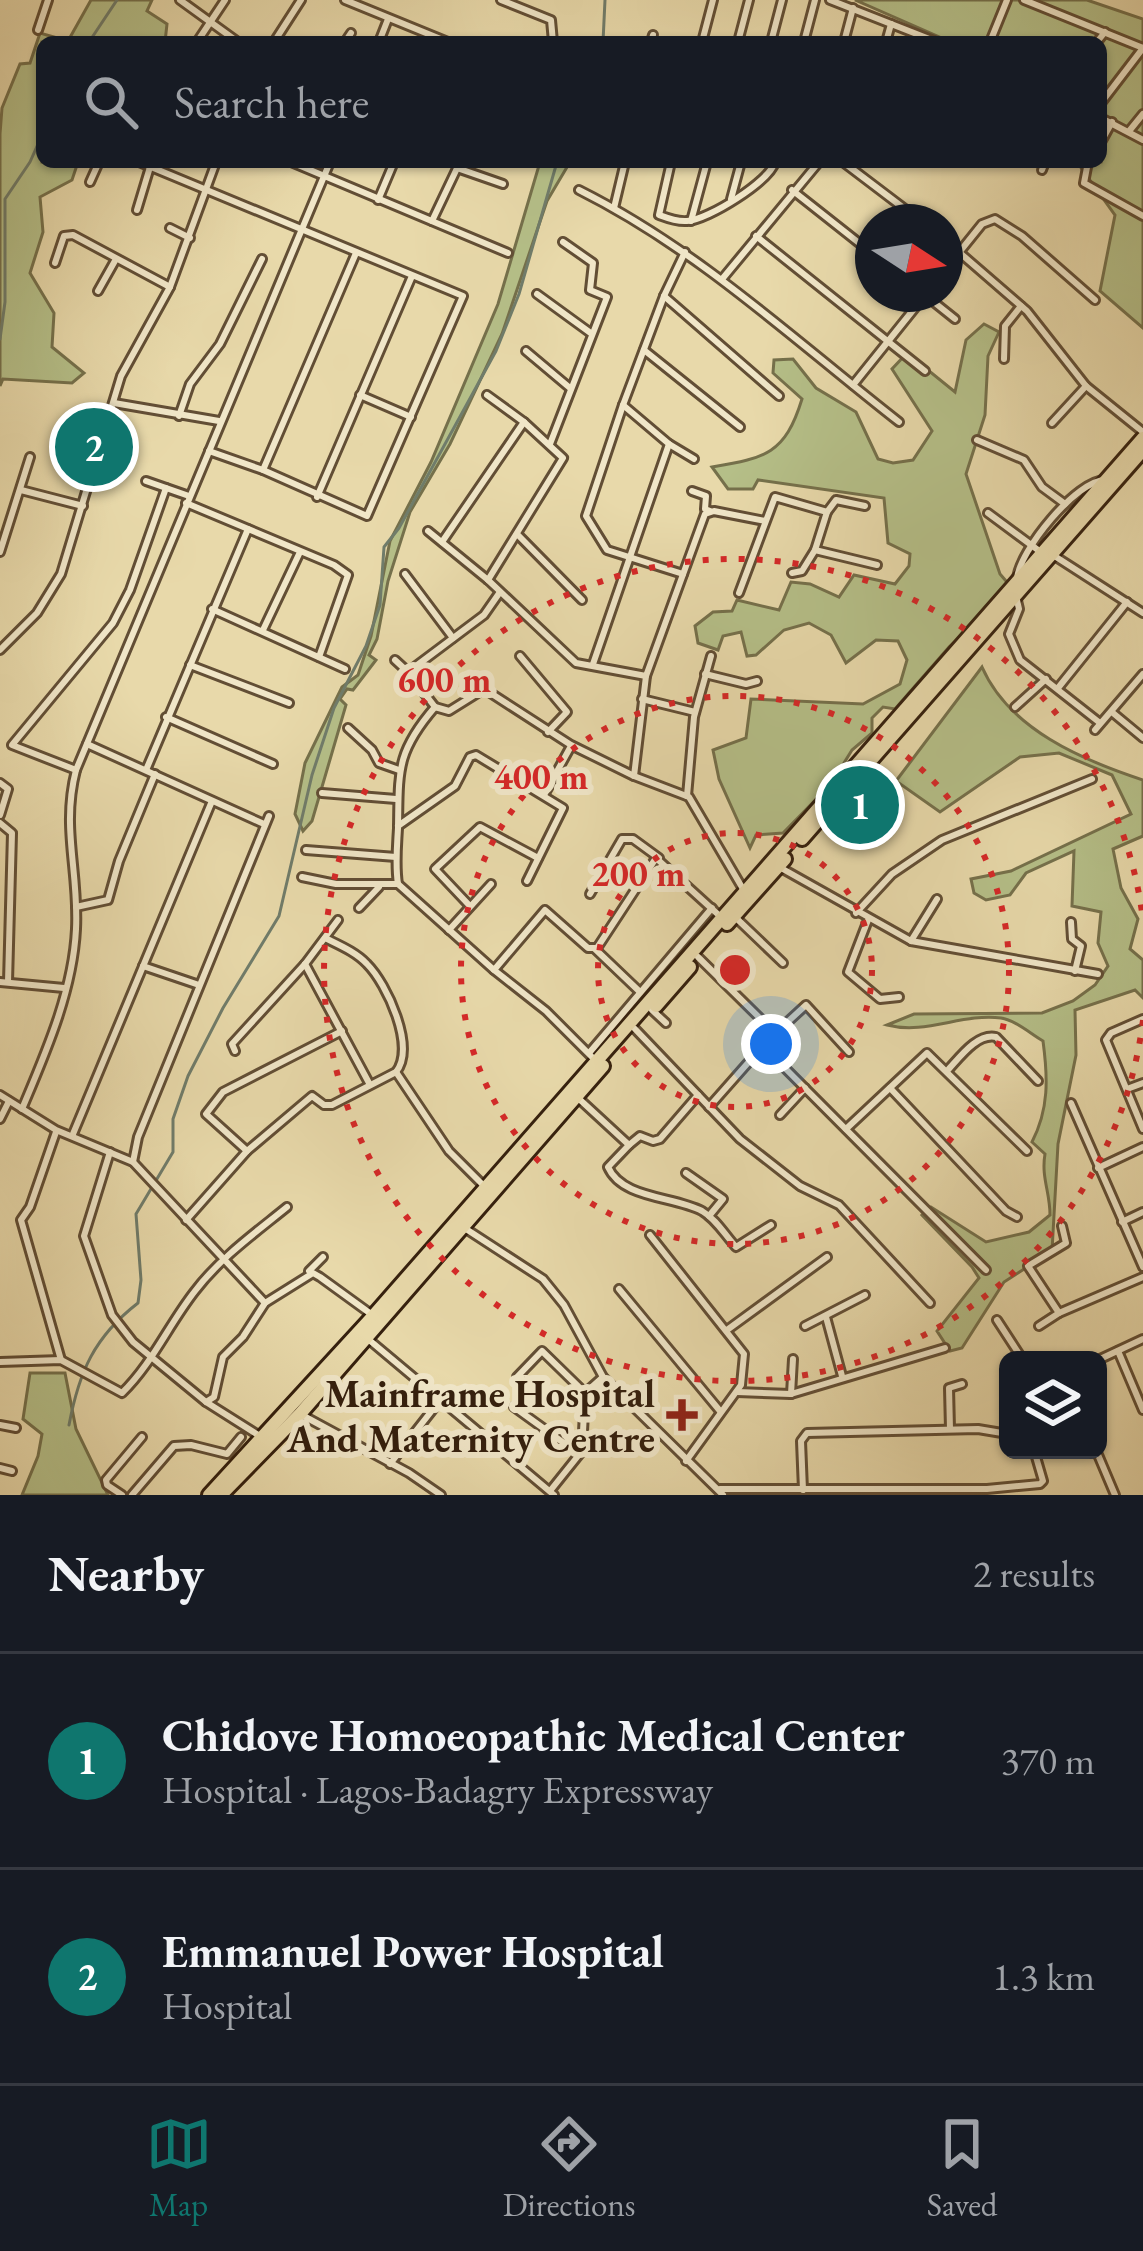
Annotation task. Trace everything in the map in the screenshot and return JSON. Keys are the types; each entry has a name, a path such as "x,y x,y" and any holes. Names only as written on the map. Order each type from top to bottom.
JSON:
{"highway":[{"path":"220,1495 300,1414 373,1316 485,1187 555,1113 577,1097 635,1029 643,1002 698,957 723,914 778,867 1143,435"},
{"path":"1042,550 1143,450"},
{"path":"209,1495 350,1348 367,1337 555,1113 593,1056 1017,589"}],"street":[{"path":"38,30 48,0"},
{"path":"180,0 230,36"},
{"path":"201,36 225,0"},
{"path":"278,36 301,0"},
{"path":"345,0 431,36"},
{"path":"502,0 551,20 552,36"},
{"path":"704,36 713,0"},
{"path":"739,36 748,0"},
{"path":"773,36 782,0"},
{"path":"805,36 814,0"},
{"path":"830,0 916,36"},
{"path":"992,36 1007,0"},
{"path":"1024,0 1143,48 1107,95"},
{"path":"846,36 853,8"},
{"path":"381,36 388,19"},
{"path":"888,36 891,24"},
{"path":"1102,36 1105,32"},
{"path":"1130,130 1143,114"},
{"path":"1107,120 1143,140"},
{"path":"1107,131 1112,122"},
{"path":"90,182 96,168"},
{"path":"137,210 143,168"},
{"path":"154,168 464,296 368,516 209,451"},
{"path":"0,650 37,613 62,574 121,376 170,287 214,168"},
{"path":"307,168 508,253"},
{"path":"22,1109 56,1022 76,933 66,820 76,770 328,168"},
{"path":"378,200 391,168"},
{"path":"432,221 458,168"},
{"path":"466,168 503,184"},
{"path":"614,208 624,168"},
{"path":"670,168 658,214 691,221 771,175 773,168"},
{"path":"691,221 704,168"},
{"path":"730,201 738,168"},
{"path":"723,278 813,168"},
{"path":"851,168 898,204"},
{"path":"1087,168 1084,183 1143,216"},
{"path":"579,190 723,278 898,422"},
{"path":"792,190 855,240"},
{"path":"963,248 982,224 995,219 1022,236 1095,300"},
{"path":"170,227 190,238"},
{"path":"55,263 62,240 69,234 170,287"},
{"path":"756,236 925,371"},
{"path":"550,444 606,295 590,290 593,263 563,242"},
{"path":"683,574 605,549 586,516 622,405 685,252"},
{"path":"263,470 356,253"},
{"path":"963,255 1022,305 1086,386 1143,435"},
{"path":"98,291 116,259"},
{"path":"179,416 190,384 220,344 262,259"},
{"path":"317,496 412,276"},
{"path":"537,294 592,334"},
{"path":"664,296 779,396"},
{"path":"1004,359 1005,326 1022,305"},
{"path":"853,386 911,312"},
{"path":"947,312 956,319"},
{"path":"644,350 740,427"},
{"path":"526,351 570,388"},
{"path":"1052,423 1086,386"},
{"path":"359,395 411,417"},
{"path":"487,395 562,455 488,580"},
{"path":"114,403 219,421"},
{"path":"622,405 694,459"},
{"path":"442,542 524,422"},
{"path":"977,440 1024,460 1042,487 1076,515"},
{"path":"592,664 669,443"},
{"path":"0,552 30,457"},
{"path":"1042,550 1065,503 1094,481 1106,480"},
{"path":"146,481 348,575 319,657"},
{"path":"76,770 12,745 113,623 130,590 166,488"},
{"path":"21,490 83,506"},
{"path":"692,491 706,496 705,509 710,512 765,521"},
{"path":"739,593 775,497 827,512"},
{"path":"792,573 802,571 815,550 827,512 836,500 865,506"},
{"path":"634,776 646,676 705,514 710,512"},
{"path":"988,513 1143,613"},
{"path":"76,908 107,900 166,717 248,529"},
{"path":"428,532 488,580 576,663 646,676"},
{"path":"518,534 582,601"},
{"path":"815,550 877,565"},
{"path":"263,631 300,552"},
{"path":"405,574 453,638"},
{"path":"1017,589 1019,609 1010,641 1020,660 1098,727 1142,679"},
{"path":"408,672 484,615 500,592"},
{"path":"1058,688 1127,602"},
{"path":"212,609 345,669"},
{"path":"520,656 567,712 548,732"},
{"path":"711,656 695,712 687,796 745,892"},
{"path":"395,660 435,706 449,711 485,691 571,745 687,796"},
{"path":"190,665 290,703"},
{"path":"705,674 746,684 757,681"},
{"path":"1015,707 1046,679"},
{"path":"642,699 695,712"},
{"path":"435,706 404,748 399,770 398,884 593,1056"},
{"path":"1113,713 1143,738"},
{"path":"166,717 273,764"},
{"path":"347,728 373,750 379,763 399,770"},
{"path":"87,744 212,801 267,820 135,1146 133,1162"},
{"path":"544,795 571,745"},
{"path":"398,826 454,788 474,754 563,811 526,880"},
{"path":"856,913 892,874 942,840 1092,779"},
{"path":"0,783 8,789 0,819 12,833 4,982 64,988"},
{"path":"322,794 396,799"},
{"path":"73,1134 212,801"},
{"path":"469,905 435,869 481,826 538,858"},
{"path":"590,894 622,839 633,839 783,963"},
{"path":"306,850 395,857"},
{"path":"595,949 659,858"},
{"path":"778,867 911,941 1098,974"},
{"path":"302,877 379,887 398,884"},
{"path":"448,930 491,884"},
{"path":"359,908 379,887"},
{"path":"911,941 937,898"},
{"path":"494,970 546,910 595,949 666,1022"},
{"path":"235,1051 232,1044 338,920"},
{"path":"868,920 848,972 880,999 899,997"},
{"path":"1072,922 1072,939 1081,946 1075,971"},
{"path":"186,1220 247,1151 313,1096 327,1106 396,1072 404,1058 402,1034 374,972 364,960 325,938"},
{"path":"698,957 775,1033"},
{"path":"304,964 368,1083"},
{"path":"142,965 199,985"},
{"path":"709,1107 775,1033 807,1005 849,1052"},
{"path":"1143,1019 1107,1037 1143,1130"},
{"path":"635,1029 740,1139 789,1178 839,1205 930,1304"},
{"path":"247,1151 206,1114 209,1106 223,1092 342,1030"},
{"path":"947,1070 980,1039 992,1035 1038,1081"},
{"path":"765,1048 986,1270"},
{"path":"846,1129 926,1053 1027,1151"},
{"path":"396,1072 449,1151 485,1187"},
{"path":"1127,1089 1143,1083"},
{"path":"780,1115 805,1088"},
{"path":"890,1088 1016,1217"},
{"path":"698,1094 660,1139 640,1136 629,1144 608,1166 610,1173 634,1189 709,1216 736,1246 771,1225"},
{"path":"0,1095 56,1130 133,1162 266,1303"},
{"path":"577,1097 629,1144"},
{"path":"0,1119 9,1101"},
{"path":"1071,1102 1143,1267"},
{"path":"56,1130 30,1207 21,1220 61,1360"},
{"path":"1099,1168 1143,1147"},
{"path":"110,1152 84,1236 116,1320 152,1357 243,1433 263,1438"},
{"path":"686,1173 722,1199 709,1216"},
{"path":"0,1362 61,1360 122,1393 152,1357 198,1286 287,1207"},
{"path":"1123,1222 1143,1212"},
{"path":"1059,1313 1028,1266 1066,1243 1062,1226"},
{"path":"463,1227 528,1265 550,1286 603,1377 720,1492 936,1491 1040,1484 1037,1459"},
{"path":"650,1235 744,1354 737,1392 686,1461"},
{"path":"206,1402 214,1397 223,1357 266,1303 323,1257"},
{"path":"727,1330 827,1257"},
{"path":"304,1275 320,1277 373,1316"},
{"path":"1039,1326 1143,1277"},
{"path":"620,1289 721,1411"},
{"path":"805,1326 865,1295"},
{"path":"826,1317 842,1376"},
{"path":"997,1321 1017,1351"},
{"path":"367,1337 552,1493 584,1445 585,1393 542,1351 517,1377 532,1395"},
{"path":"1107,1356 1143,1339"},
{"path":"737,1392 791,1394 945,1348"},
{"path":"1118,1351 1143,1410"},
{"path":"791,1394 793,1359"},
{"path":"585,1393 603,1377"},
{"path":"950,1429 949,1388 962,1384"},
{"path":"390,1464 441,1399"},
{"path":"514,1407 579,1454"},
{"path":"300,1414 441,1495"},
{"path":"0,1425 16,1428"},
{"path":"802,1490 801,1441 807,1433 950,1429 999,1434"},
{"path":"237,1466 243,1433"},
{"path":"132,1495 174,1446 191,1444 226,1454 243,1433"},
{"path":"122,1495 106,1482 142,1437"},
{"path":"1100,1459 1115,1495"},
{"path":"0,1468 12,1471"}],"green space":[{"path":"91,0 152,0 147,11 167,24 166,36 71,36"},
{"path":"855,0 1087,0 1143,19 1143,328 1100,291 1115,215 1081,168 1107,168 1107,36 937,36"},
{"path":"36,45 36,168 76,168 72,180 40,197 43,232 30,273 54,313 52,347 84,373 72,383 3,379 0,386 2,108 20,64 30,63"},
{"path":"538,168 566,168 547,201 502,334 450,444 410,512 369,655 376,660 340,699 346,705 312,821 303,831 295,814 305,763 342,687 358,675 390,541 431,462 498,304"},
{"path":"984,324 999,332 988,356 985,415 966,474 1000,574 1012,588 949,647 895,709 883,707 872,718 872,733 852,750 831,784 783,833 756,835 750,848 719,779 713,750 746,738 751,699 863,704 900,684 907,660 898,641 876,640 846,663 831,635 809,623 784,630 756,655 747,656 741,632 723,636 718,650 698,643 695,626 713,612 732,611 737,600 779,610 791,582 810,584 839,597 854,575 895,584 909,566 910,554 888,543 884,498 758,480 753,489 728,489 712,467 760,456 788,432 802,399 773,373 774,360 793,359 816,388 856,412 878,459 913,460 932,431 892,369 907,353 955,392 966,340"},
{"path":"982,667 994,689 1029,725 1072,752 1143,780 1143,836 1113,849 1121,888 1138,919 1130,949 1143,960 1143,998 1135,990 1075,1010 1076,1055 1058,1144 1052,1251 1004,1282 962,1348 950,1351 937,1331 979,1278 922,1215 931,1207 986,1242 1029,1232 1050,1215 1045,1154 1032,1142 1046,1093 1043,1041 1001,1018 916,1027 887,1025 914,1014 1042,1013 1073,1001 1095,985 1108,966 1098,943 1101,912 1072,906 1074,851 1026,873 1010,895 986,900 974,893 971,879 1011,871 1131,814 1112,775 1059,753 1020,757 940,812 896,781"},
{"path":"30,1373 65,1373 76,1429 108,1495 22,1495 42,1434 23,1419"}],"waterway":[{"path":"93,36 117,0"},
{"path":"603,36 605,0"},
{"path":"0,339 5,302 5,199 36,148"},
{"path":"69,1425 91,1357 110,1329 138,1303 136,1214 173,1152 173,1119 188,1076 279,916 312,775 334,708 366,646 380,605 384,547 496,351 519,294 555,168"}],"place":[{"name":"Emmanuel Power Hospital","path":"94,447"},
{"name":"Chidove Homoeopathic Medical Center","path":"860,805"},
{"name":"Mainframe Hospital And Maternity Centre","path":"682,1415"}]}
